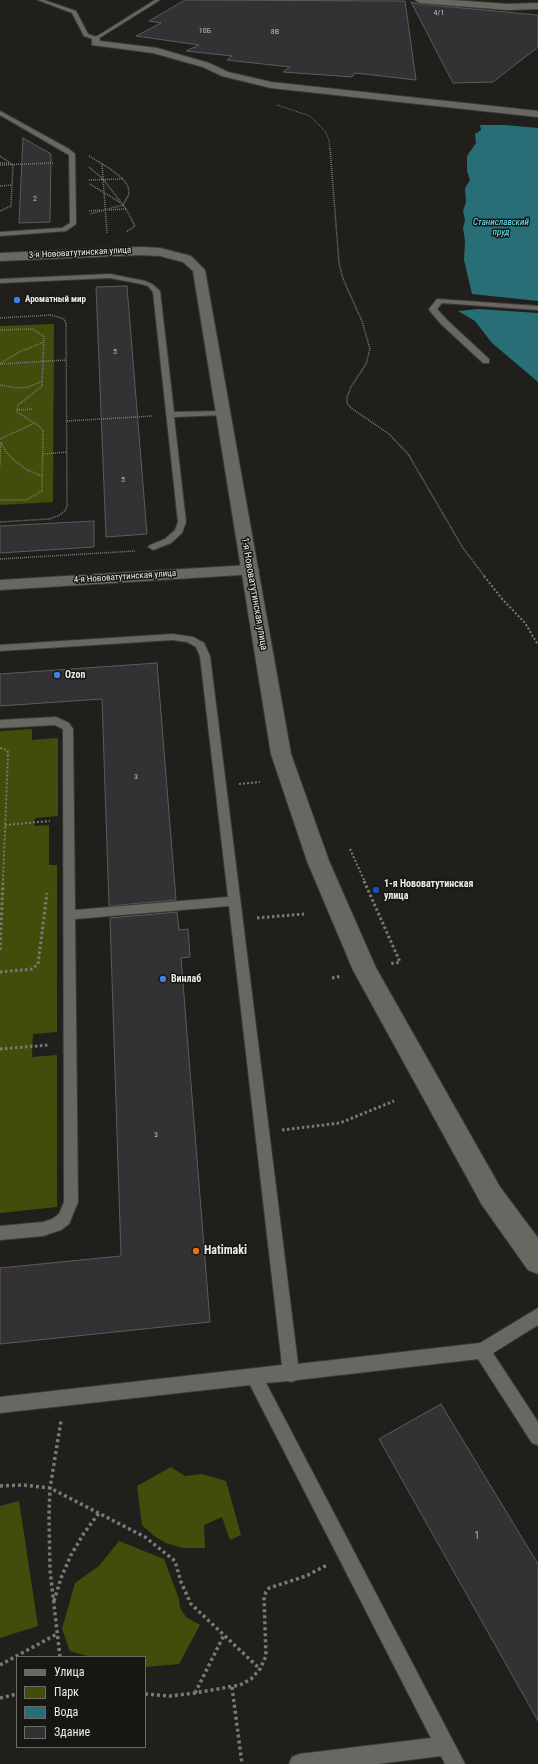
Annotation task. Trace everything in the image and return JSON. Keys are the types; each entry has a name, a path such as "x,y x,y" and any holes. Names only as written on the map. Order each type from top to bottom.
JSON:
{"street":[{"path":"419,0 508,7 538,6"},
{"path":"96,39 95,43 154,50 206,65 225,74 271,85 538,114"},
{"name":"3-я Нововатутинская улица","path":"0,257 140,251 160,252"},
{"name":"1-я Нововатутинская улица","path":"160,252 187,259 199,270 281,754 318,862 365,970 491,1196 538,1261"},
{"name":"4-я Нововатутинская улица","path":"0,585 250,570"}],"lane":[{"path":"40,0 74,12 86,35 96,39 158,0"},
{"path":"0,113 72,154 73,212 73,224 64,230 0,234"},
{"path":"0,280 110,276 134,279 150,285 156,291 182,522 179,531 168,541 153,547"},
{"path":"486,361 444,322 433,309 440,301 538,308"},
{"path":"170,416 223,413"},
{"path":"0,648 172,637 188,639 200,645 205,656 291,1374"},
{"path":"0,724 56,721 65,725 68,729 70,1043 70,1202 68,1212 64,1219 56,1225 43,1229 0,1234"},
{"path":"69,915 234,901"},
{"path":"0,1405 291,1374 482,1351 538,1316"},
{"path":"482,1351 538,1437"},
{"path":"254,1378 455,1764"},
{"path":"299,1764 445,1746"}],"path":[{"path":"275,104 310,116 325,131 329,140 339,263 342,279 362,321 370,349 366,364 351,387 347,397 347,403 351,408 389,434 408,454 463,548 503,600 525,623 538,645"},
{"path":"0,156 13,165"},
{"path":"0,164 13,165 72,161 85,163 103,179 126,209 135,226 125,232"},
{"path":"0,164 10,163"},
{"path":"102,163 107,233 113,233"},
{"path":"0,211 11,206 13,165"},
{"path":"123,179 84,180 123,205"},
{"path":"0,186 12,185"},
{"path":"73,219 123,205"},
{"path":"73,212 126,209"},
{"path":"0,318 51,315 64,319 66,323 67,452 67,506 65,511 58,516 49,519 0,522"},
{"path":"0,330 32,329 44,335 43,381 41,388 20,403 17,410 19,415 35,423 42,431 42,491 26,500 0,500"},
{"path":"0,364 19,352 44,342"},
{"path":"0,364 66,360"},
{"path":"0,385 18,388 28,387 43,381"},
{"path":"17,410 32,409"},
{"path":"66,421 170,416"},
{"path":"0,440 35,423"},
{"path":"0,440 0,466"},
{"path":"0,440 6,452 15,461 27,470 42,476"},
{"path":"43,454 67,452"},
{"path":"0,559 135,551 153,547"},
{"path":"0,748 6,750 8,753 1,884 0,950"},
{"path":"5,825 69,820"},
{"path":"350,849 400,962 365,970"},
{"path":"0,972 32,969 38,964 48,888"},
{"path":"236,920 304,914"},
{"path":"0,1049 70,1043"},
{"path":"262,1132 332,1126 394,1101"},
{"path":"60,1656 53,1603 49,1541 50,1488 64,1398"},
{"path":"0,1486 22,1485 50,1488 145,1537 169,1554 177,1566 180,1582 191,1604 260,1669"},
{"path":"53,1603 61,1578 71,1555 84,1532 99,1513"},
{"path":"146,1694 170,1696 195,1693 240,1685 251,1679 260,1669 266,1656 264,1597 269,1588 306,1576 346,1555"},
{"path":"18,1656 57,1634"},
{"path":"195,1693 224,1634"},
{"path":"0,1666 16,1657"},
{"path":"232,1687 242,1764"},
{"path":"0,1698 16,1694"}],"green space":[{"path":"54,324 53,502 0,505 0,326"},
{"path":"32,729 32,740 58,738 58,816 35,818 34,826 49,825 49,865 57,865 57,1032 33,1034 32,1057 57,1055 57,1207 0,1213 0,731"},
{"path":"171,1467 185,1476 202,1474 226,1481 241,1535 230,1540 222,1517 204,1525 205,1548 183,1548 166,1543 154,1536 142,1525 137,1486"},
{"path":"19,1501 38,1626 0,1638 0,1506"},
{"path":"119,1541 164,1559 179,1599 180,1608 186,1617 200,1625 179,1664 146,1667 146,1656 88,1656 70,1651 62,1629 75,1583 99,1566"}],"water":[{"name":"Станиславский пруд","path":"480,125 505,125 538,128 538,301 472,294 464,260 465,241 463,228 465,220 463,211 466,202 465,188 470,180 467,171 467,156 476,143 475,134 481,130"},
{"path":"478,309 538,313 538,382 492,343 475,321 458,311"}],"building":[{"path":"185,0 405,1 416,80 355,73 352,77 283,72 290,67 227,60 232,56 186,51 199,45 136,36 161,23 149,21"},
{"path":"411,2 538,15 538,47 493,82 453,83"},
{"path":"23,138 51,154 50,222 19,223"},
{"path":"127,286 147,534 106,537 96,287"},
{"path":"94,521 94,547 0,553 0,526"},
{"path":"157,663 176,900 109,906 102,699 0,706 0,674"},
{"path":"177,912 179,930 188,929 190,957 181,958 210,1322 0,1344 0,1268 121,1256 110,918"},
{"path":"441,1404 538,1564 538,1721 379,1439"}],"place":[{"name":"Ароматный мир","path":"17,300"},
{"name":"Ozon","path":"57,675"},
{"name":"1-я Нововатутинская улица","path":"376,890"},
{"name":"Винлаб","path":"163,979"},
{"name":"Hatimaki","path":"196,1251"}]}
